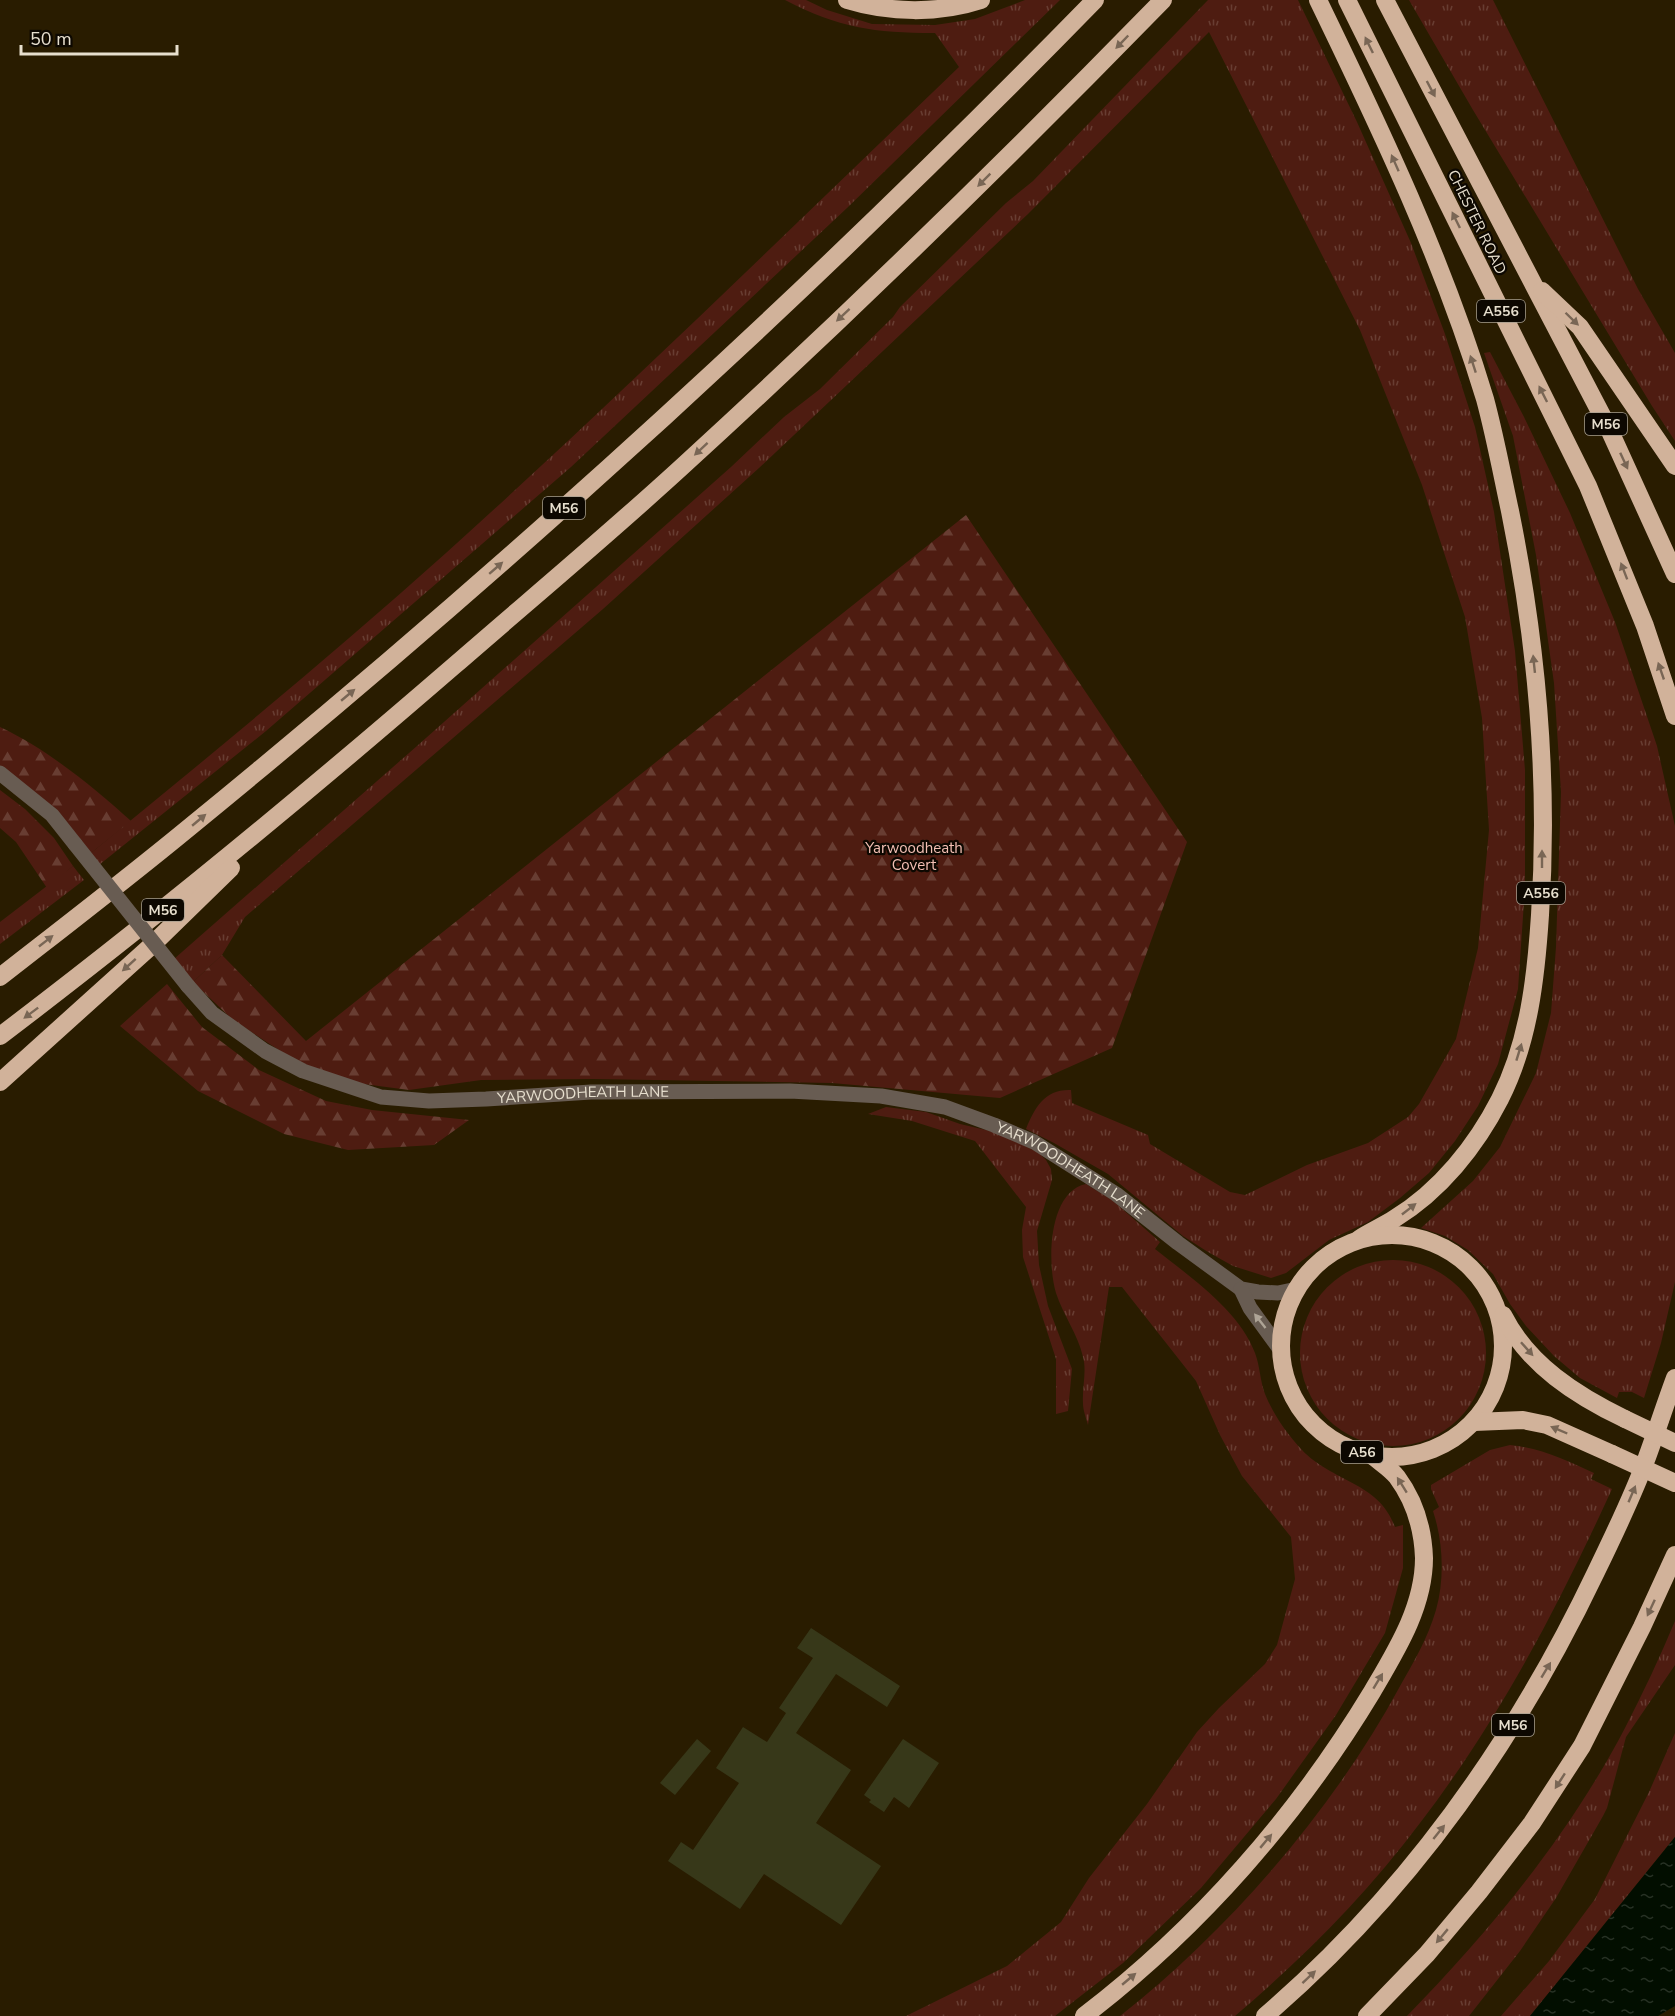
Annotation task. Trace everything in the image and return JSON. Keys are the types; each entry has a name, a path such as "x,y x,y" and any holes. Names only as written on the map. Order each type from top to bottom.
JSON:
{"highway":[{"path":"847,0 863,5 898,10 933,9 981,0"},
{"name":"M56","path":"0,977 189,828 527,542 926,171 1095,0"},
{"name":"M56","path":"0,1036 105,956 322,779 684,464 947,217 1053,113 1162,0"},
{"name":"A556","path":"1318,0 1395,161 1434,250 1485,401 1521,567 1539,724 1543,806 1538,944 1530,1011 1518,1055 1502,1096 1482,1131 1449,1173 1396,1218 1359,1239"},
{"name":"CHESTER ROAD","path":"1347,0 1588,486 1645,626 1675,716"},
{"name":"CHESTER ROAD","path":"1385,0 1530,279"},
{"path":"1530,279 1580,327 1675,466"},
{"name":"M56","path":"1530,279 1609,429 1675,574"},
{"path":"0,1082 151,946 322,779"},
{"name":"A56","path":"1495,1300 1503,1335 1502,1362 1496,1386 1488,1403 1474,1422 1439,1446 1393,1459 1373,1456 1343,1446 1316,1428 1296,1403 1284,1373 1282,1331 1287,1309 1303,1278 1328,1254 1359,1239 1391,1233 1424,1238 1453,1251 1478,1273 1495,1300 1508,1326 1524,1347 1546,1369 1581,1396 1675,1443"},
{"name":"M56","path":"1265,2016 1348,1939 1395,1885 1443,1827 1519,1715 1554,1658 1619,1525 1646,1461 1675,1378"},
{"path":"1474,1422 1523,1420 1547,1425 1675,1483"},
{"path":"1084,2016 1148,1964 1237,1875 1275,1830 1317,1774 1354,1721 1392,1657 1410,1621 1420,1587 1424,1558 1421,1530 1412,1501 1396,1476 1373,1456"},
{"path":"1367,2016 1427,1954 1532,1823 1582,1746 1642,1627 1675,1555"}],"street":[{"name":"YARWOODHEATH LANE","path":"0,773 52,815 212,1013 265,1051 303,1071 381,1097 429,1101 591,1092 790,1091 881,1096 945,1107 1034,1142 1116,1194 1241,1289 1278,1293 1297,1289"},
{"name":"YARWOODHEATH LANE","path":"1241,1289 1250,1308 1282,1352"}],"green space":[{"path":"785,0 806,0 827,10 872,24 935,25 975,19 1025,0 1060,0 847,208 571,467 266,731 99,865 91,853 359,630 446,553 640,373 959,67 935,33 893,32 857,27 823,17"},
{"path":"1208,0 1298,0 1357,122 1411,243 1445,334 1475,427 1494,512 1515,651 1525,770 1525,887 1518,989 1498,1064 1478,1106 1455,1141 1429,1173 1368,1222 1329,1240 1286,1273 1271,1278 1233,1266 1208,1252 1183,1236 1108,1174 1026,1129 1033,1113 1042,1101 1054,1093 1071,1090 1072,1103 1148,1135 1150,1144 1230,1192 1245,1195 1307,1165 1368,1143 1408,1117 1419,1104 1456,1039 1478,948 1489,830 1482,718 1465,617 1422,485 1360,330 1209,32 1028,214 759,468 603,609 245,917 222,955 193,982 174,959 417,746 731,467 784,417 820,389 1006,203 1033,181"},
{"path":"1409,0 1493,0 1638,289 1675,353 1675,441 1473,110"},
{"path":"1490,352 1570,513 1615,622 1657,746 1675,826 1675,1282 1661,1343 1644,1398 1632,1392 1619,1392 1617,1398 1580,1378 1554,1356 1526,1326 1493,1274 1468,1250 1445,1236 1421,1228 1473,1181 1500,1147 1536,1073 1551,1013 1556,947 1561,792 1554,683 1536,555 1513,436 1484,353"},
{"name":"Yarwoodheath Covert","path":"966,515 1187,842 1112,1048 1000,1098 832,1083 593,1079 481,1080 409,1090 356,1083 300,1064 233,1020 193,982 222,955 306,1041"},
{"path":"0,727 35,746 68,769 131,821 91,853 0,766"},
{"path":"0,790 25,809 54,838 73,866 47,888 16,842 0,828"},
{"path":"73,866 84,880 0,944 0,922"},
{"path":"167,984 202,1027 259,1070 326,1101 372,1110 469,1120 434,1145 348,1150 284,1134 198,1091 120,1026"},
{"path":"886,1107 926,1112 960,1124 999,1133 1039,1153 1046,1160 1051,1169 1052,1180 1037,1231 1039,1265 1048,1306 1072,1369 1068,1411 1056,1414 1056,1359 1023,1257 1022,1230 1026,1207 975,1141 912,1121 868,1114"},
{"path":"1086,1184 1112,1200 1160,1242 1155,1249 1212,1295 1238,1323 1255,1353 1268,1401 1291,1437 1314,1461 1378,1500 1388,1512 1395,1527 1403,1525 1403,1568 1385,1633 1336,1715 1276,1799 1201,1888 1123,1963 1055,2016 906,2016 1007,1966 1061,1922 1089,1878 1147,1804 1197,1732 1265,1664 1277,1645 1295,1579 1291,1537 1242,1476 1220,1435 1196,1381 1122,1287 1109,1287 1088,1425 1083,1406 1085,1368 1083,1357 1078,1340 1056,1293 1052,1264 1053,1230 1057,1214 1064,1200 1073,1190"},
{"path":"1393,1260 1429,1267 1459,1287 1479,1317 1486,1353 1479,1389 1459,1419 1429,1439 1393,1446 1357,1439 1327,1419 1307,1389 1300,1353 1307,1317 1327,1287 1357,1267"},
{"path":"1510,1445 1543,1452 1594,1473 1591,1479 1612,1489 1525,1662 1449,1784 1399,1850 1333,1925 1235,2016 1120,2016 1161,1982 1239,1907 1276,1866 1343,1779 1373,1734 1410,1669 1436,1610 1441,1585 1442,1560 1433,1511 1439,1507 1431,1485 1490,1450"},
{"path":"1675,1621 1675,1665 1626,1737 1607,1808 1556,1898 1520,1951 1469,2016 1407,2016 1469,1950 1554,1843 1603,1768 1625,1728"},
{"path":"1675,1733 1675,1837 1530,2016 1501,2016 1549,1961 1595,1899 1649,1792"}],"water":[{"path":"1675,1837 1675,2006 1658,2016 1530,2016"}],"building":[{"path":"811,1628 900,1686 887,1707 836,1674 796,1733 851,1770 816,1823 881,1866 841,1925 764,1874 740,1909 668,1861 681,1842 693,1850 739,1783 716,1768 743,1727 767,1742 786,1713 779,1708 813,1658 797,1648"},
{"path":"697,1739 711,1751 675,1795 660,1783"},
{"path":"903,1739 939,1763 909,1808 894,1797 884,1812 869,1802 871,1800 864,1795"}]}
